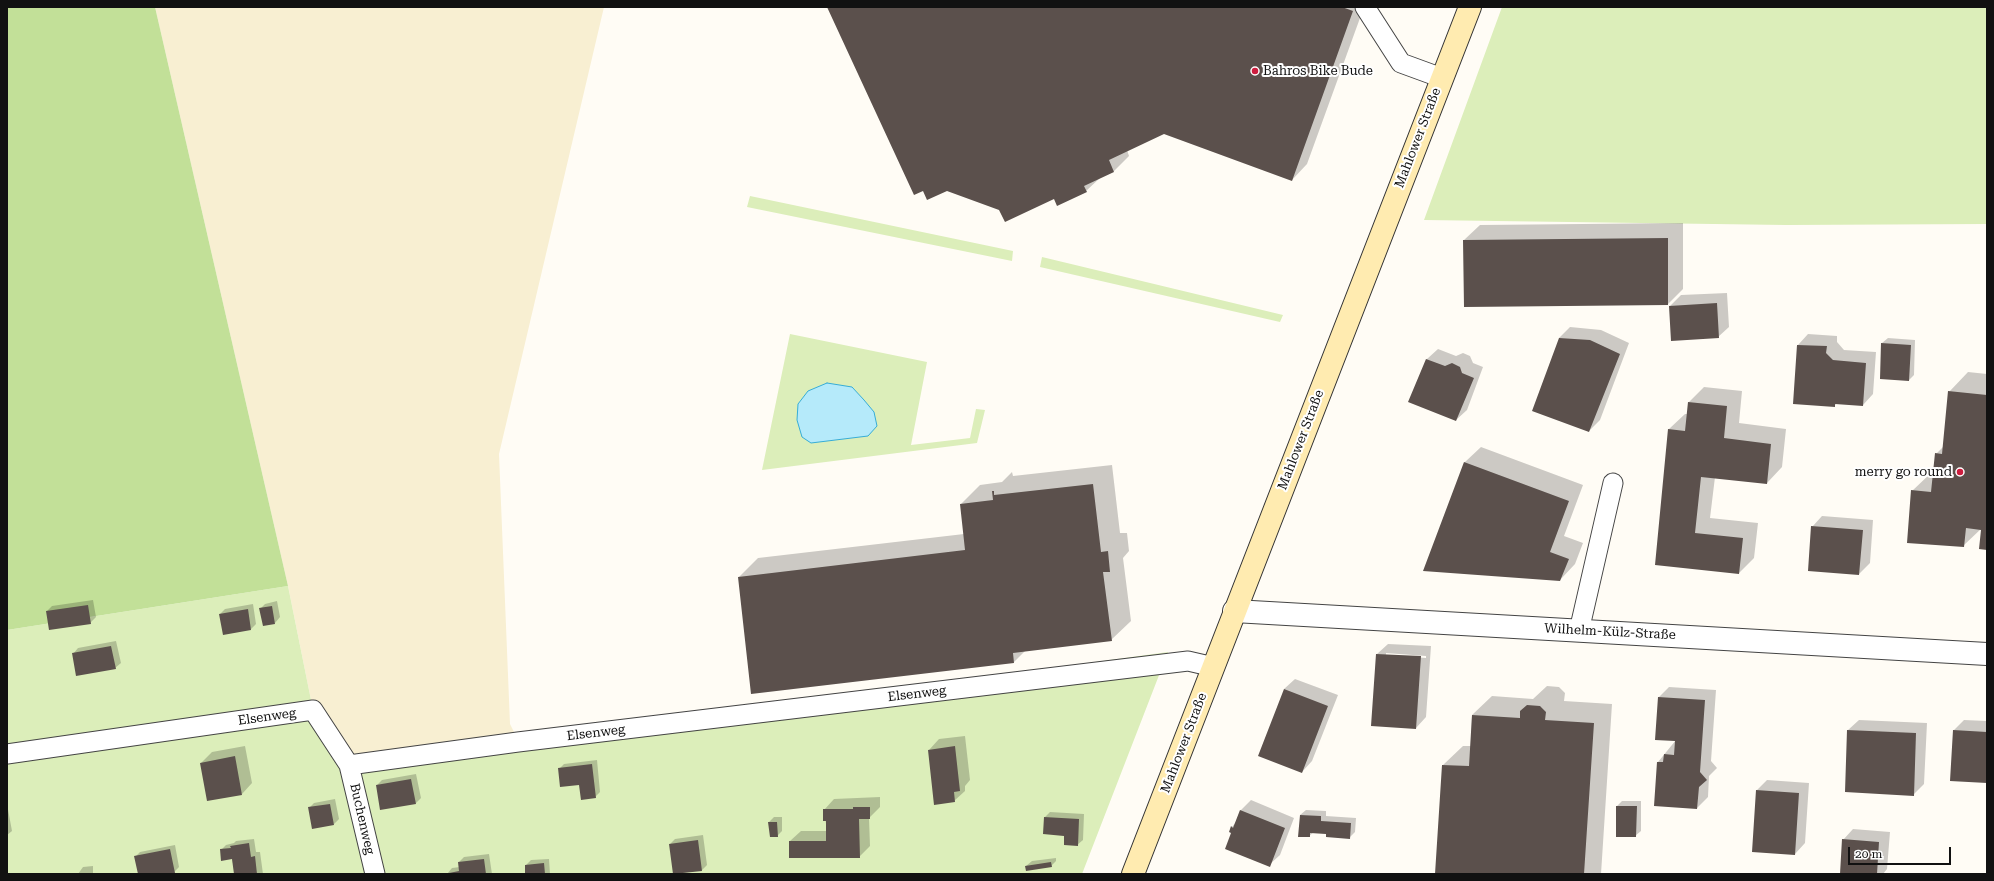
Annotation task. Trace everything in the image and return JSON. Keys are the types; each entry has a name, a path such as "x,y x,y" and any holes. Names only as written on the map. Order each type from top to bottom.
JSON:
{"main road":[{"name":"Mahlower Straße","path":"1133,874 1470,7"}],"street":[{"name":"Wilhelm-Külz-Straße","path":"1234,611 1987,654"}],"lane":[{"path":"1365,7 1401,63 1442,78"},
{"path":"1579,631 1613,483"},
{"name":"Elsenweg","path":"7,754 313,710 349,765 526,741 1188,661 1214,667"},
{"name":"Buchenweg","path":"349,765 375,874"}],"shaded area":[{"path":"155,7 604,7 499,454 510,724 518,740 349,765 313,710 288,586"}],"green space":[{"path":"7,7 155,7 288,586 7,630"},
{"path":"1502,7 1987,7 1987,224 1786,225 1424,220"},
{"path":"750,196 1013,251 1012,261 747,207"},
{"path":"1042,257 1283,315 1280,322 1040,267"},
{"path":"790,334 927,362 911,445 970,438 976,409 985,410 977,443 762,470"},
{"path":"288,586 313,710 349,765 1168,652 1082,874 7,874 7,630"}],"water":[{"path":"827,383 852,387 874,412 877,426 868,436 811,443 802,437 797,420 798,404 808,391"}],"building":[{"path":"827,7 1342,7 1353,11 1292,181 1164,134 1109,160 1114,172 1084,186 1087,192 1057,206 1054,199 1005,222 999,210 947,191 927,200 923,191 914,195"},
{"path":"1668,238 1668,305 1464,307 1463,240"},
{"path":"1717,303 1719,338 1671,341 1669,306"},
{"path":"1559,338 1590,340 1620,354 1589,432 1532,411"},
{"path":"1881,343 1911,345 1909,381 1880,379"},
{"path":"1797,345 1827,346 1826,353 1833,360 1866,363 1863,406 1835,404 1835,407 1793,404"},
{"path":"1426,359 1445,366 1452,363 1460,367 1462,373 1474,378 1456,421 1408,402"},
{"name":"merry go round","path":"1948,391 1987,395 1987,550 1979,549 1981,530 1966,528 1964,547 1907,543 1911,490 1931,492 1935,453 1942,454"},
{"path":"1688,402 1727,406 1724,438 1771,444 1767,484 1701,477 1695,533 1743,538 1739,574 1655,565 1668,429 1685,431"},
{"path":"1464,462 1569,501 1550,552 1569,559 1560,581 1423,571"},
{"path":"1093,484 1101,552 1108,551 1110,572 1103,572 1112,641 1013,653 1014,663 751,694 738,577 965,550 960,504 993,500 992,491 994,491 994,495"},
{"path":"1811,526 1863,530 1859,575 1808,571"},
{"path":"88,605 91,624 49,630 46,611"},
{"path":"272,606 275,624 263,626 259,608"},
{"path":"248,609 251,630 223,635 219,614"},
{"path":"111,646 116,669 76,676 72,653"},
{"path":"1376,654 1421,656 1416,729 1371,726"},
{"path":"1284,689 1328,706 1302,773 1258,756"},
{"path":"1658,697 1705,700 1700,772 1707,780 1699,787 1697,809 1654,806 1657,762 1663,762 1664,754 1674,755 1675,741 1655,740"},
{"path":"1527,705 1540,706 1546,712 1545,720 1594,723 1584,874 1435,874 1442,765 1469,766 1472,715 1520,718 1520,711"},
{"path":"1847,730 1916,733 1914,796 1845,792"},
{"path":"1953,730 1987,732 1987,783 1950,781"},
{"path":"955,746 960,791 954,792 955,802 934,805 928,750"},
{"path":"235,756 242,795 207,801 200,763"},
{"path":"592,764 596,798 581,800 579,785 560,787 558,768"},
{"path":"411,779 416,804 380,810 376,785"},
{"path":"1756,790 1799,793 1795,855 1752,852"},
{"path":"330,804 334,825 312,829 308,807"},
{"path":"1616,806 1637,806 1636,837 1616,837"},
{"path":"853,807 870,807 870,819 859,819 860,858 789,858 789,841 826,841 826,821 823,821 823,809 853,809"},
{"path":"1240,810 1285,828 1270,867 1225,849 1231,833 1229,832 1231,826 1233,828"},
{"path":"1300,815 1321,816 1321,821 1351,823 1350,839 1326,837 1326,834 1310,833 1310,837 1298,837"},
{"path":"1044,817 1079,819 1078,846 1064,845 1064,836 1043,834"},
{"path":"768,822 777,822 778,837 770,837"},
{"path":"1842,839 1879,842 1877,874 1840,874"},
{"path":"698,840 702,871 673,874 669,844"},
{"path":"249,843 251,857 255,856 257,874 234,874 232,859 221,861 220,849 231,848 230,846"},
{"path":"170,849 175,873 138,874 134,856"},
{"path":"484,859 486,874 444,874 459,871 458,862"},
{"path":"1051,862 1052,867 1026,871 1025,866"},
{"path":"544,863 545,874 525,874 525,865"}],"place":[{"name":"Bahros Bike Bude","path":"1255,71"},
{"name":"merry go round","path":"1960,472"}]}
